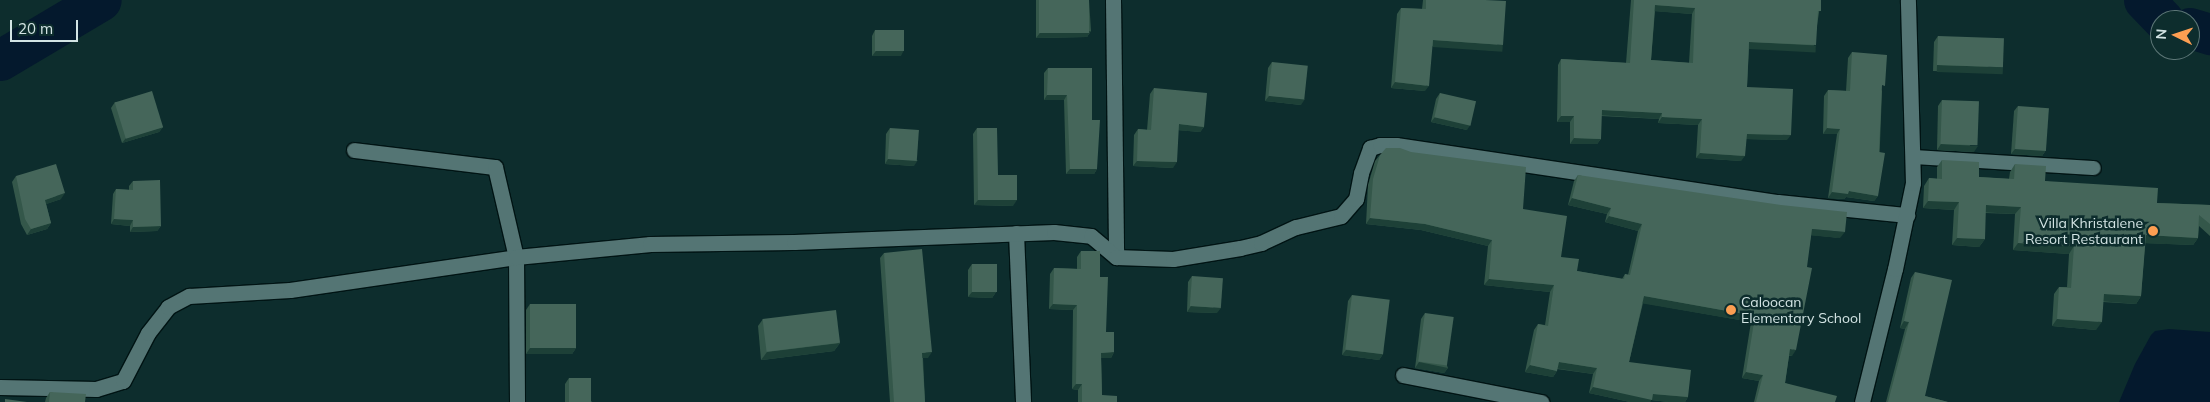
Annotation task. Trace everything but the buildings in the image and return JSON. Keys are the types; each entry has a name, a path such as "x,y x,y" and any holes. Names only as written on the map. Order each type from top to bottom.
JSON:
{"street":[{"path":"1113,0 1116,257"},
{"path":"1862,402 1913,183 1908,0"},
{"path":"0,387 96,389 123,381 148,333 168,307 189,296 290,290 516,257 650,244 794,242 1054,232 1091,236 1116,257 1173,259 1240,248 1261,243 1296,228 1341,216 1356,199 1361,173 1370,148 1380,144 1434,150 1778,202 1907,215"},
{"path":"354,150 495,167 516,257 517,402"},
{"path":"1016,233 1023,402"},
{"path":"1403,375 1541,402"}],"lane":[{"path":"1913,156 2094,168"}],"water":[{"path":"2169,329 2210,332 2210,402 2119,402 2135,364 2151,335 2155,331"}],"waterway":[{"path":"0,60 101,0"},
{"path":"2144,0 2154,10"},
{"path":"2200,31 2210,34"}],"place":[{"name":"Villa Khristalene Resort Restaurant","path":"2153,231"},
{"name":"Caloocan Elementary School","path":"1731,310"}]}
